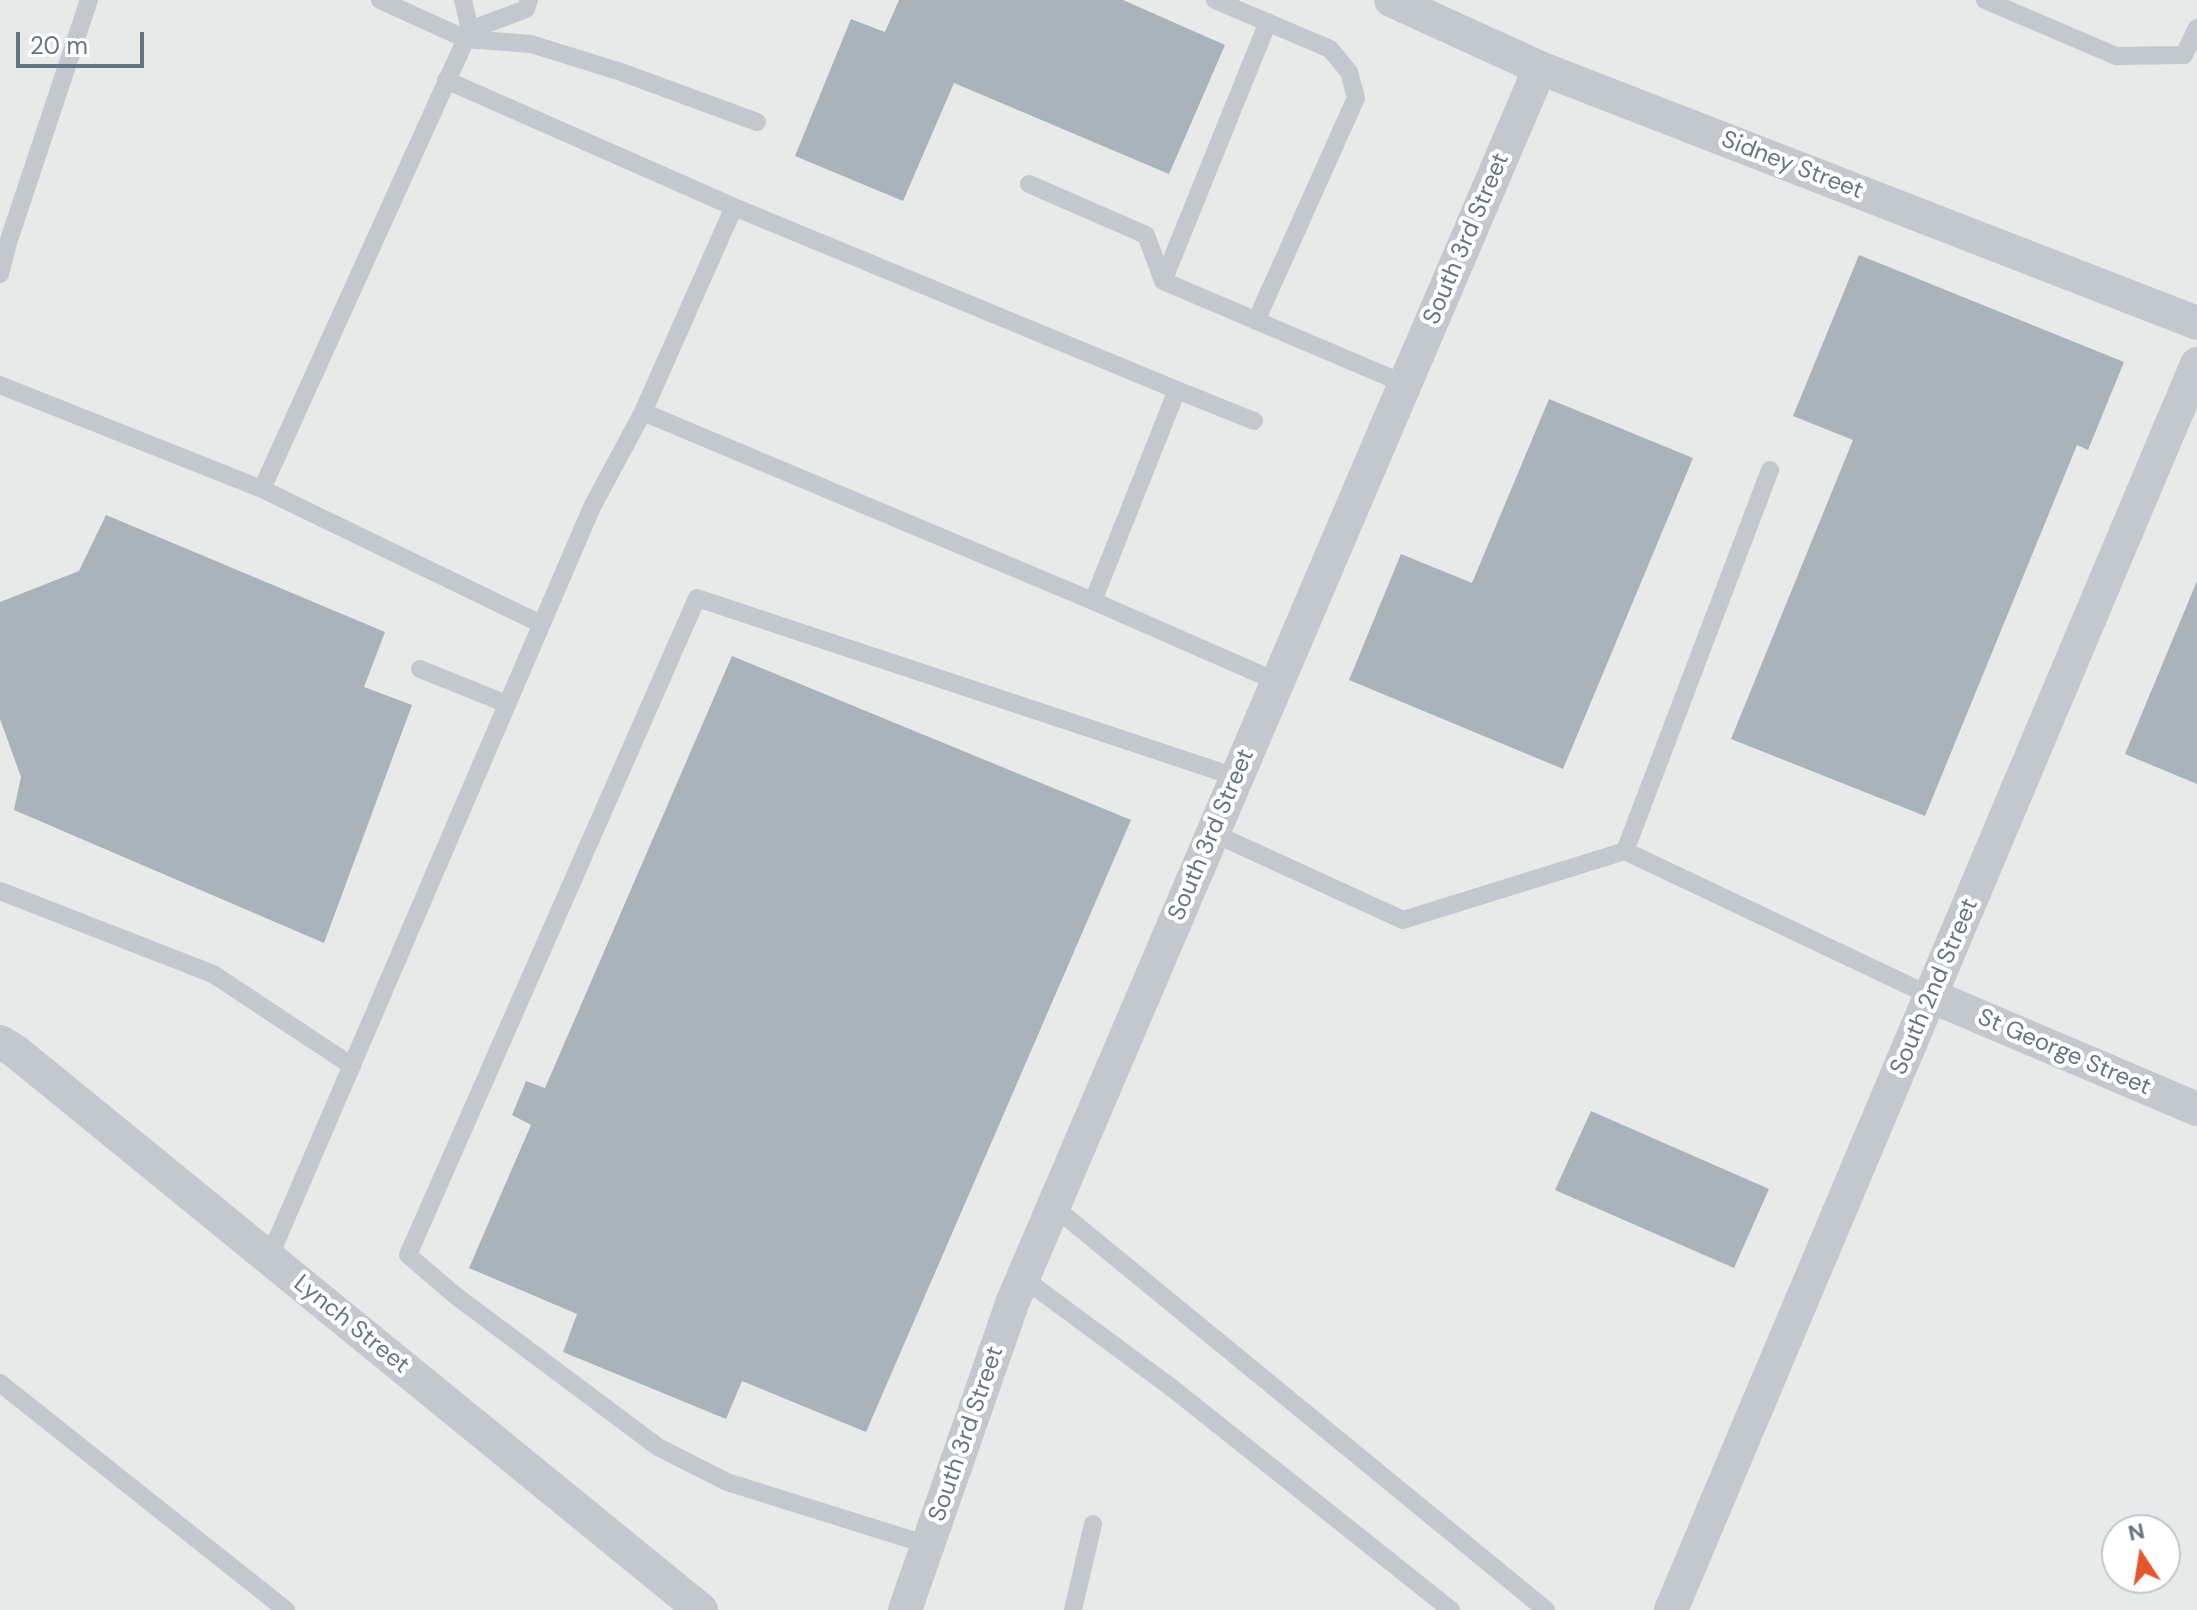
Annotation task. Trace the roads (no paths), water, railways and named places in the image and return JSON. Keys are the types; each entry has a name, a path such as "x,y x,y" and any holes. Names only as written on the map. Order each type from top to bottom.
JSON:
{"street":[{"name":"Sidney Street","path":"1391,0 1540,68 2197,323"},
{"name":"South 3rd Street","path":"905,1610 1023,1278 1540,68"},
{"name":"South 2nd Street","path":"1671,1610 2197,364"},
{"name":"St George Street","path":"1931,996 2197,1109"},
{"name":"Lynch Street","path":"0,1042 15,1051 701,1610"}],"lane":[{"path":"0,274 89,0"},
{"path":"380,0 468,34 531,44 621,72 757,122"},
{"path":"262,489 468,34 463,0"},
{"path":"468,34 526,9 529,0"},
{"path":"1215,0 1330,49 1349,72 1356,98 1256,321"},
{"path":"1985,0 2116,56 2184,55 2197,28"},
{"path":"1163,281 1268,22"},
{"path":"446,80 734,207 1254,421"},
{"path":"1029,184 1146,235 1163,281 1405,384"},
{"path":"269,1258 592,507 643,412 734,207"},
{"path":"0,385 262,489 541,624"},
{"path":"1093,601 1177,390"},
{"path":"643,412 1278,682"},
{"path":"1625,851 1770,470"},
{"path":"928,1545 727,1482 658,1447 456,1296 408,1255 697,598 1236,777"},
{"path":"420,669 507,704"},
{"path":"1213,833 1403,920 1625,851 1931,996"},
{"path":"0,891 213,974 352,1066"},
{"path":"1053,1206 1546,1610"},
{"path":"1023,1278 1172,1388 1451,1610"},
{"path":"0,1383 286,1610"},
{"path":"1073,1610 1093,1524"}]}
